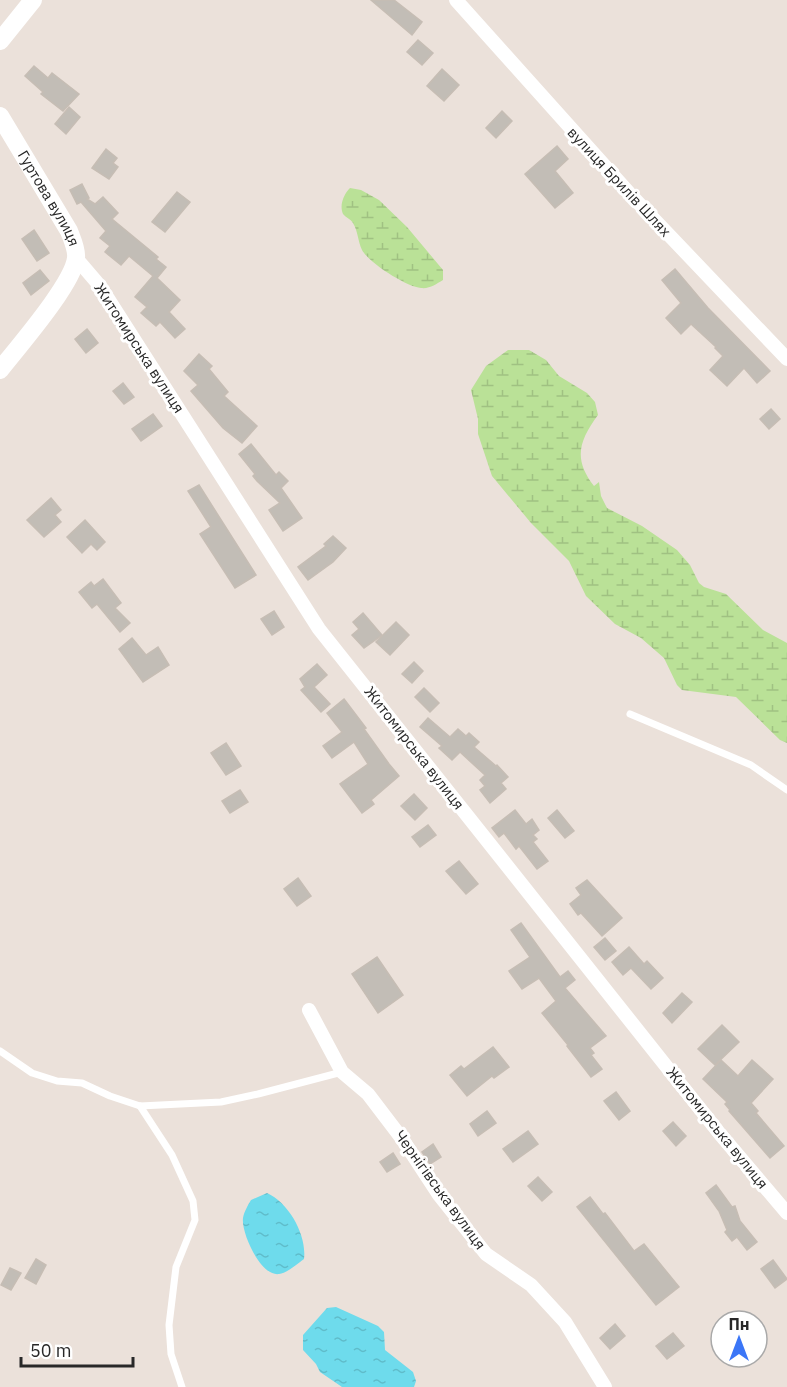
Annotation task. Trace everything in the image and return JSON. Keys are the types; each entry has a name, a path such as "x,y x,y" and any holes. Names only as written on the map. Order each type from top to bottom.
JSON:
{"street":[{"path":"0,40 33,0"},
{"name":"вулиця Брилів Шлях","path":"456,0 629,193 787,359"},
{"name":"Гуртова вулиця","path":"0,116 69,231 74,243 76,258 68,278 56,297 0,370"},
{"name":"Житомирська вулиця","path":"76,258 100,286 320,629 720,1134 787,1214"},
{"name":"Чернігівська вулиця","path":"309,1010 342,1072 368,1094 403,1140 439,1195 486,1254 531,1285 565,1322 605,1387"}],"lane":[{"path":"630,714 751,765 787,790"},
{"path":"0,1051 32,1073 57,1081 82,1083 140,1106 221,1102 342,1072"},
{"path":"140,1106 172,1155 193,1201 195,1220 176,1267 169,1325 171,1354 182,1387"}],"green space":[{"path":"350,188 361,190 379,200 407,227 443,270 443,280 427,288 415,287 389,274 372,261 362,250 353,223 342,211 343,200"},
{"path":"508,350 529,350 546,360 559,376 587,393 595,402 598,415 586,433 581,459 587,476 594,486 599,482 601,496 607,508 642,526 677,550 690,565 699,583 704,587 726,594 763,630 787,643 787,743 780,740 736,697 682,690 677,685 664,658 641,638 615,624 586,596 569,561 531,523 492,476 478,434 478,419 471,390 486,366"}],"water":[{"path":"267,1193 289,1212 303,1240 304,1259 279,1274 272,1273 259,1262 243,1225 246,1209 251,1200"},
{"path":"336,1307 378,1326 384,1332 385,1350 413,1372 416,1381 414,1387 342,1387 320,1372 303,1350 303,1335 327,1308"}],"building":[{"path":"371,0 394,0 422,22 412,35"},
{"path":"418,40 433,53 422,65 407,52"},
{"path":"34,66 48,78 52,73 79,94 63,111 41,94 43,92 25,76"},
{"path":"442,69 459,85 444,101 427,86"},
{"path":"69,107 80,117 66,134 55,124"},
{"path":"502,111 512,121 496,138 486,128"},
{"path":"557,146 568,159 555,171 573,193 555,208 525,174"},
{"path":"106,149 117,158 113,163 118,167 109,179 92,168"},
{"path":"82,184 89,198 87,199 95,204 103,197 118,213 112,219 158,257 156,259 166,267 157,278 180,300 169,312 185,329 175,338 160,322 156,326 141,313 147,307 135,297 153,276 129,256 121,265 105,252 110,246 100,238 106,231 81,202 77,204 70,190"},
{"path":"177,192 190,202 165,232 152,222"},
{"path":"34,230 49,253 37,261 22,239"},
{"path":"675,269 708,308 770,371 757,383 744,368 727,386 710,370 723,356 716,347 691,324 681,334 666,318 681,303 662,280"},
{"path":"40,270 49,281 31,295 23,283"},
{"path":"87,329 98,343 86,353 75,339"},
{"path":"199,354 212,366 209,369 228,392 224,396 257,426 242,443 223,428 191,391 198,385 184,371"},
{"path":"123,383 134,397 124,404 113,391"},
{"path":"771,409 780,419 769,429 760,419"},
{"path":"153,414 162,426 141,441 132,429"},
{"path":"251,444 276,475 279,472 288,481 281,488 302,518 283,531 269,510 280,503 257,481 253,476 255,474 239,454"},
{"path":"199,485 256,575 235,588 200,534 211,527 188,491"},
{"path":"51,498 61,510 55,515 61,522 44,537 27,520"},
{"path":"85,520 105,542 97,550 91,544 82,553 67,537"},
{"path":"333,536 346,548 333,562 308,580 298,567 326,546 324,544"},
{"path":"103,579 121,603 115,608 130,623 120,632 97,604 92,608 79,592 91,582 94,586"},
{"path":"274,611 284,627 272,635 261,619"},
{"path":"363,613 382,635 364,648 352,635 359,629 353,622"},
{"path":"396,622 409,635 390,655 376,642"},
{"path":"132,638 146,655 158,647 169,665 143,682 119,649"},
{"path":"414,662 423,671 412,683 402,674"},
{"path":"317,664 327,675 314,687 330,704 321,712 301,690 305,687 300,679"},
{"path":"424,688 439,703 430,712 415,697"},
{"path":"344,699 399,776 371,800 374,804 362,813 340,784 368,764 354,742 332,758 323,746 342,732 327,713"},
{"path":"428,718 450,737 458,729 466,736 469,733 479,742 474,747 508,777 501,783 506,789 490,803 480,790 485,786 480,780 485,775 460,752 452,760 439,748 442,746 420,727"},
{"path":"226,743 241,766 226,775 211,753"},
{"path":"240,790 248,802 230,813 222,801"},
{"path":"414,794 427,808 415,820 401,806"},
{"path":"515,810 526,824 532,819 539,830 533,835 537,839 533,842 548,861 537,869 519,846 516,849 504,833 499,837 492,828"},
{"path":"557,810 574,831 565,838 548,818"},
{"path":"428,825 436,835 420,847 412,837"},
{"path":"459,861 478,884 466,894 446,871"},
{"path":"298,878 311,896 297,906 284,889"},
{"path":"587,880 622,918 602,936 581,913 578,915 570,904 581,895 576,888"},
{"path":"521,923 560,977 568,971 575,980 565,988 606,1036 590,1048 594,1053 591,1055 602,1069 591,1077 542,1013 556,1001 539,978 522,989 509,971 530,957 511,930"},
{"path":"605,938 616,951 605,960 594,947"},
{"path":"629,947 644,964 647,961 663,978 651,989 631,968 623,975 612,962"},
{"path":"377,957 403,995 378,1013 352,974"},
{"path":"682,993 692,1002 672,1023 663,1013"},
{"path":"722,1025 739,1042 715,1065 698,1049"},
{"path":"493,1047 509,1067 494,1078 492,1076 467,1096 450,1075 461,1066 464,1069"},
{"path":"721,1060 738,1076 752,1060 773,1079 751,1103 758,1111 756,1113 784,1146 770,1158 729,1111 725,1104 727,1102 703,1079"},
{"path":"616,1092 630,1111 619,1120 604,1101"},
{"path":"487,1111 496,1123 478,1136 470,1124"},
{"path":"673,1122 686,1136 676,1146 663,1131"},
{"path":"528,1131 538,1144 513,1162 503,1149"},
{"path":"433,1144 441,1157 430,1164 422,1152"},
{"path":"393,1153 400,1164 387,1172 380,1162"},
{"path":"538,1177 552,1192 542,1201 528,1186"},
{"path":"716,1185 732,1207 735,1206 740,1221 757,1242 747,1250 737,1237 732,1241 725,1232 727,1230 719,1211 706,1193"},
{"path":"590,1197 634,1251 644,1244 679,1287 656,1305 577,1207"},
{"path":"36,1259 46,1265 36,1284 25,1278"},
{"path":"773,1260 787,1279 775,1288 761,1269"},
{"path":"10,1268 21,1273 11,1290 1,1285"},
{"path":"615,1324 625,1336 610,1349 600,1338"},
{"path":"673,1333 684,1346 667,1359 656,1346"}]}
